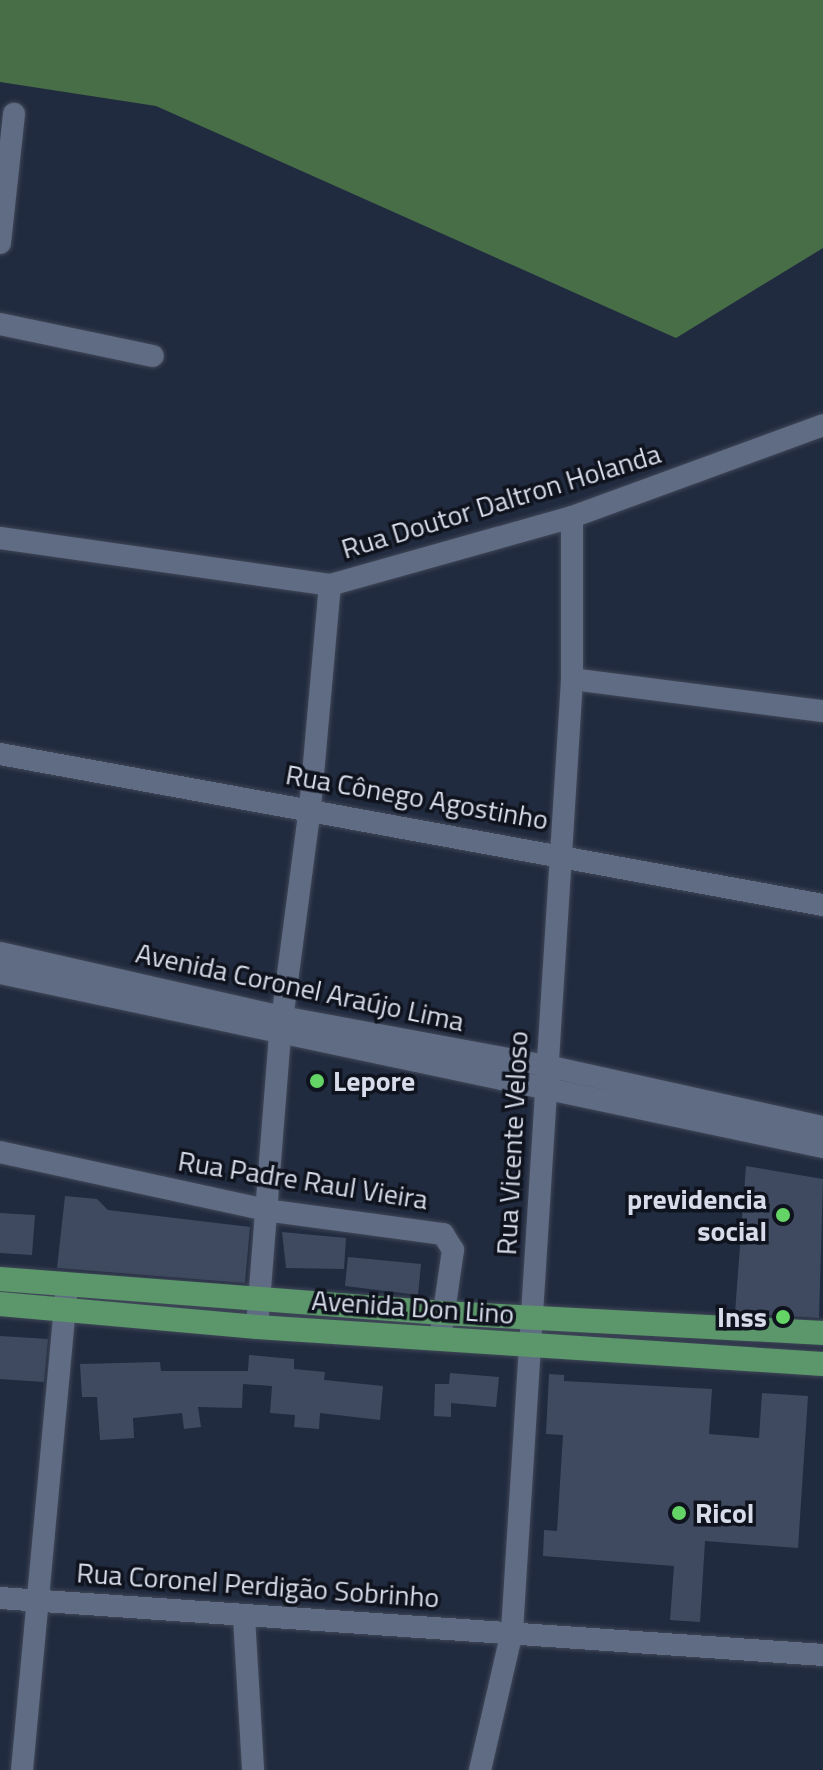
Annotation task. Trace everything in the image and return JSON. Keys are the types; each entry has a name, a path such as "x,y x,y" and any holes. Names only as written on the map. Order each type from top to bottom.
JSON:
{"main road":[{"name":"Avenida Don Lino","path":"0,1279 443,1313 533,1315 823,1333"},
{"name":"Avenida Don Lino","path":"0,1304 257,1327 823,1364"},
{"path":"691,1355 692,1325"}],"street":[{"path":"0,243 14,114"},
{"path":"0,324 153,356"},
{"name":"Rua Doutor Daltron Holanda","path":"0,538 330,585 572,517 823,425"},
{"name":"Rua Vicente Veloso","path":"480,1770 512,1631 572,679 572,517"},
{"path":"257,1327 281,1026 310,808 330,585"},
{"path":"572,679 823,711"},
{"name":"Rua Cônego Agostinho","path":"0,754 310,808 823,905"},
{"name":"Avenida Coronel Araújo Lima","path":"0,953 110,989"},
{"name":"Avenida Coronel Araújo Lima","path":"0,973 110,989 410,1052 544,1090 823,1127"},
{"name":"Avenida Coronel Araújo Lima","path":"410,1052 547,1066 719,1113 823,1147"},
{"name":"Rua Padre Raul Vieira","path":"0,1152 265,1210 443,1234 453,1250 440,1339"},
{"path":"22,1770 67,1285"},
{"name":"Rua Coronel Perdigão Sobrinho","path":"0,1598 244,1617 512,1631 823,1655"},
{"path":"244,1617 253,1770"}],"green space":[{"path":"0,0 823,0 823,248 676,338 156,106 0,82"}],"building":[{"name":"previdencia social","path":"746,1166 823,1179 819,1318 735,1313"},
{"path":"65,1196 97,1199 108,1210 250,1227 245,1283 57,1268"},
{"path":"0,1213 35,1215 32,1255 0,1253"},
{"path":"282,1232 346,1238 344,1269 286,1268"},
{"path":"348,1257 421,1264 418,1295 345,1286"},
{"path":"0,1336 48,1339 44,1382 0,1379"},
{"path":"249,1355 294,1359 294,1369 325,1372 324,1380 383,1386 380,1420 320,1413 319,1429 294,1427 295,1415 270,1413 272,1386 243,1384 242,1408 198,1407 201,1427 184,1429 182,1413 133,1418 134,1438 100,1440 97,1397 82,1397 80,1364 160,1362 161,1371 248,1371"},
{"path":"450,1373 499,1377 496,1407 451,1403 451,1417 434,1416 435,1384 449,1384"},
{"name":"Ricol","path":"549,1374 564,1375 564,1381 712,1389 709,1434 759,1438 762,1393 808,1396 798,1548 705,1541 700,1622 670,1620 674,1566 543,1556 544,1530 557,1531 563,1435 546,1434"}],"place":[{"name":"Lepore","path":"317,1081"},
{"name":"previdencia social","path":"783,1215"},
{"name":"Inss","path":"783,1317"},
{"name":"Ricol","path":"679,1513"}]}
